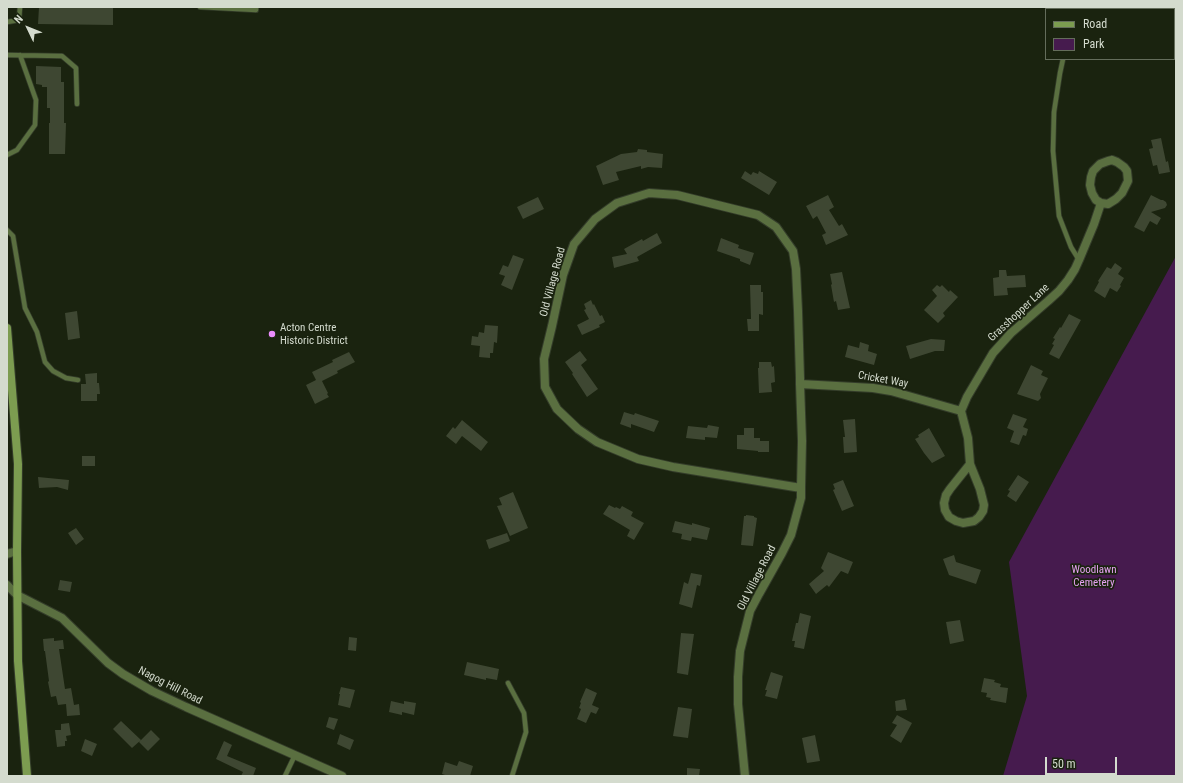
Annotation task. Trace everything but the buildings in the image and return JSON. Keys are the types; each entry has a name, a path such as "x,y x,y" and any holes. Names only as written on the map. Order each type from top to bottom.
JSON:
{"main road":[{"path":"7,328 18,464 18,661 27,776"}],"street":[{"path":"1112,160 1124,167 1128,181 1116,199 1108,204 1101,203 1094,196 1091,189 1091,177 1093,171 1100,164 1112,160"},
{"name":"Old Village Road","path":"745,776 738,704 740,651 750,611 791,535 801,498 802,441 798,310 796,269 793,251 776,227 758,215 677,195 650,193 618,203 595,219 574,244 563,275 544,359 545,387 557,409 578,429 597,442 638,458 673,467 801,488"},
{"name":"Grasshopper Lane","path":"961,411 967,397 993,353 1011,333 1059,291 1075,269 1101,203"},
{"name":"Cricket Way","path":"800,384 873,388 891,391 961,411"},
{"path":"961,411 968,438 970,464 982,497 984,508 979,517 964,523 949,517 945,510 944,504 946,495 970,464"},
{"path":"7,554 17,551"},
{"name":"Nagog Hill Road","path":"7,585 17,595 62,618 108,663 123,674 152,691 342,776"}],"lane":[{"path":"7,22 19,20 20,7"},
{"path":"200,7 256,10 256,7"},
{"path":"7,55 62,56 76,68 77,104"},
{"path":"7,154 17,150 35,125 36,100 20,55"},
{"path":"1063,60 1054,112 1053,151 1059,216 1071,247 1079,260"},
{"path":"7,230 13,236 25,308 37,332 45,362 52,371 66,378 78,380"},
{"path":"508,683 524,713 526,732 512,776"},
{"path":"285,776 295,755"}],"green space":[{"name":"Woodlawn Cemetery","path":"1176,256 1176,776 1003,776 1027,696 1009,562"}],"place":[{"name":"Acton Centre Historic District","path":"272,334"}]}
